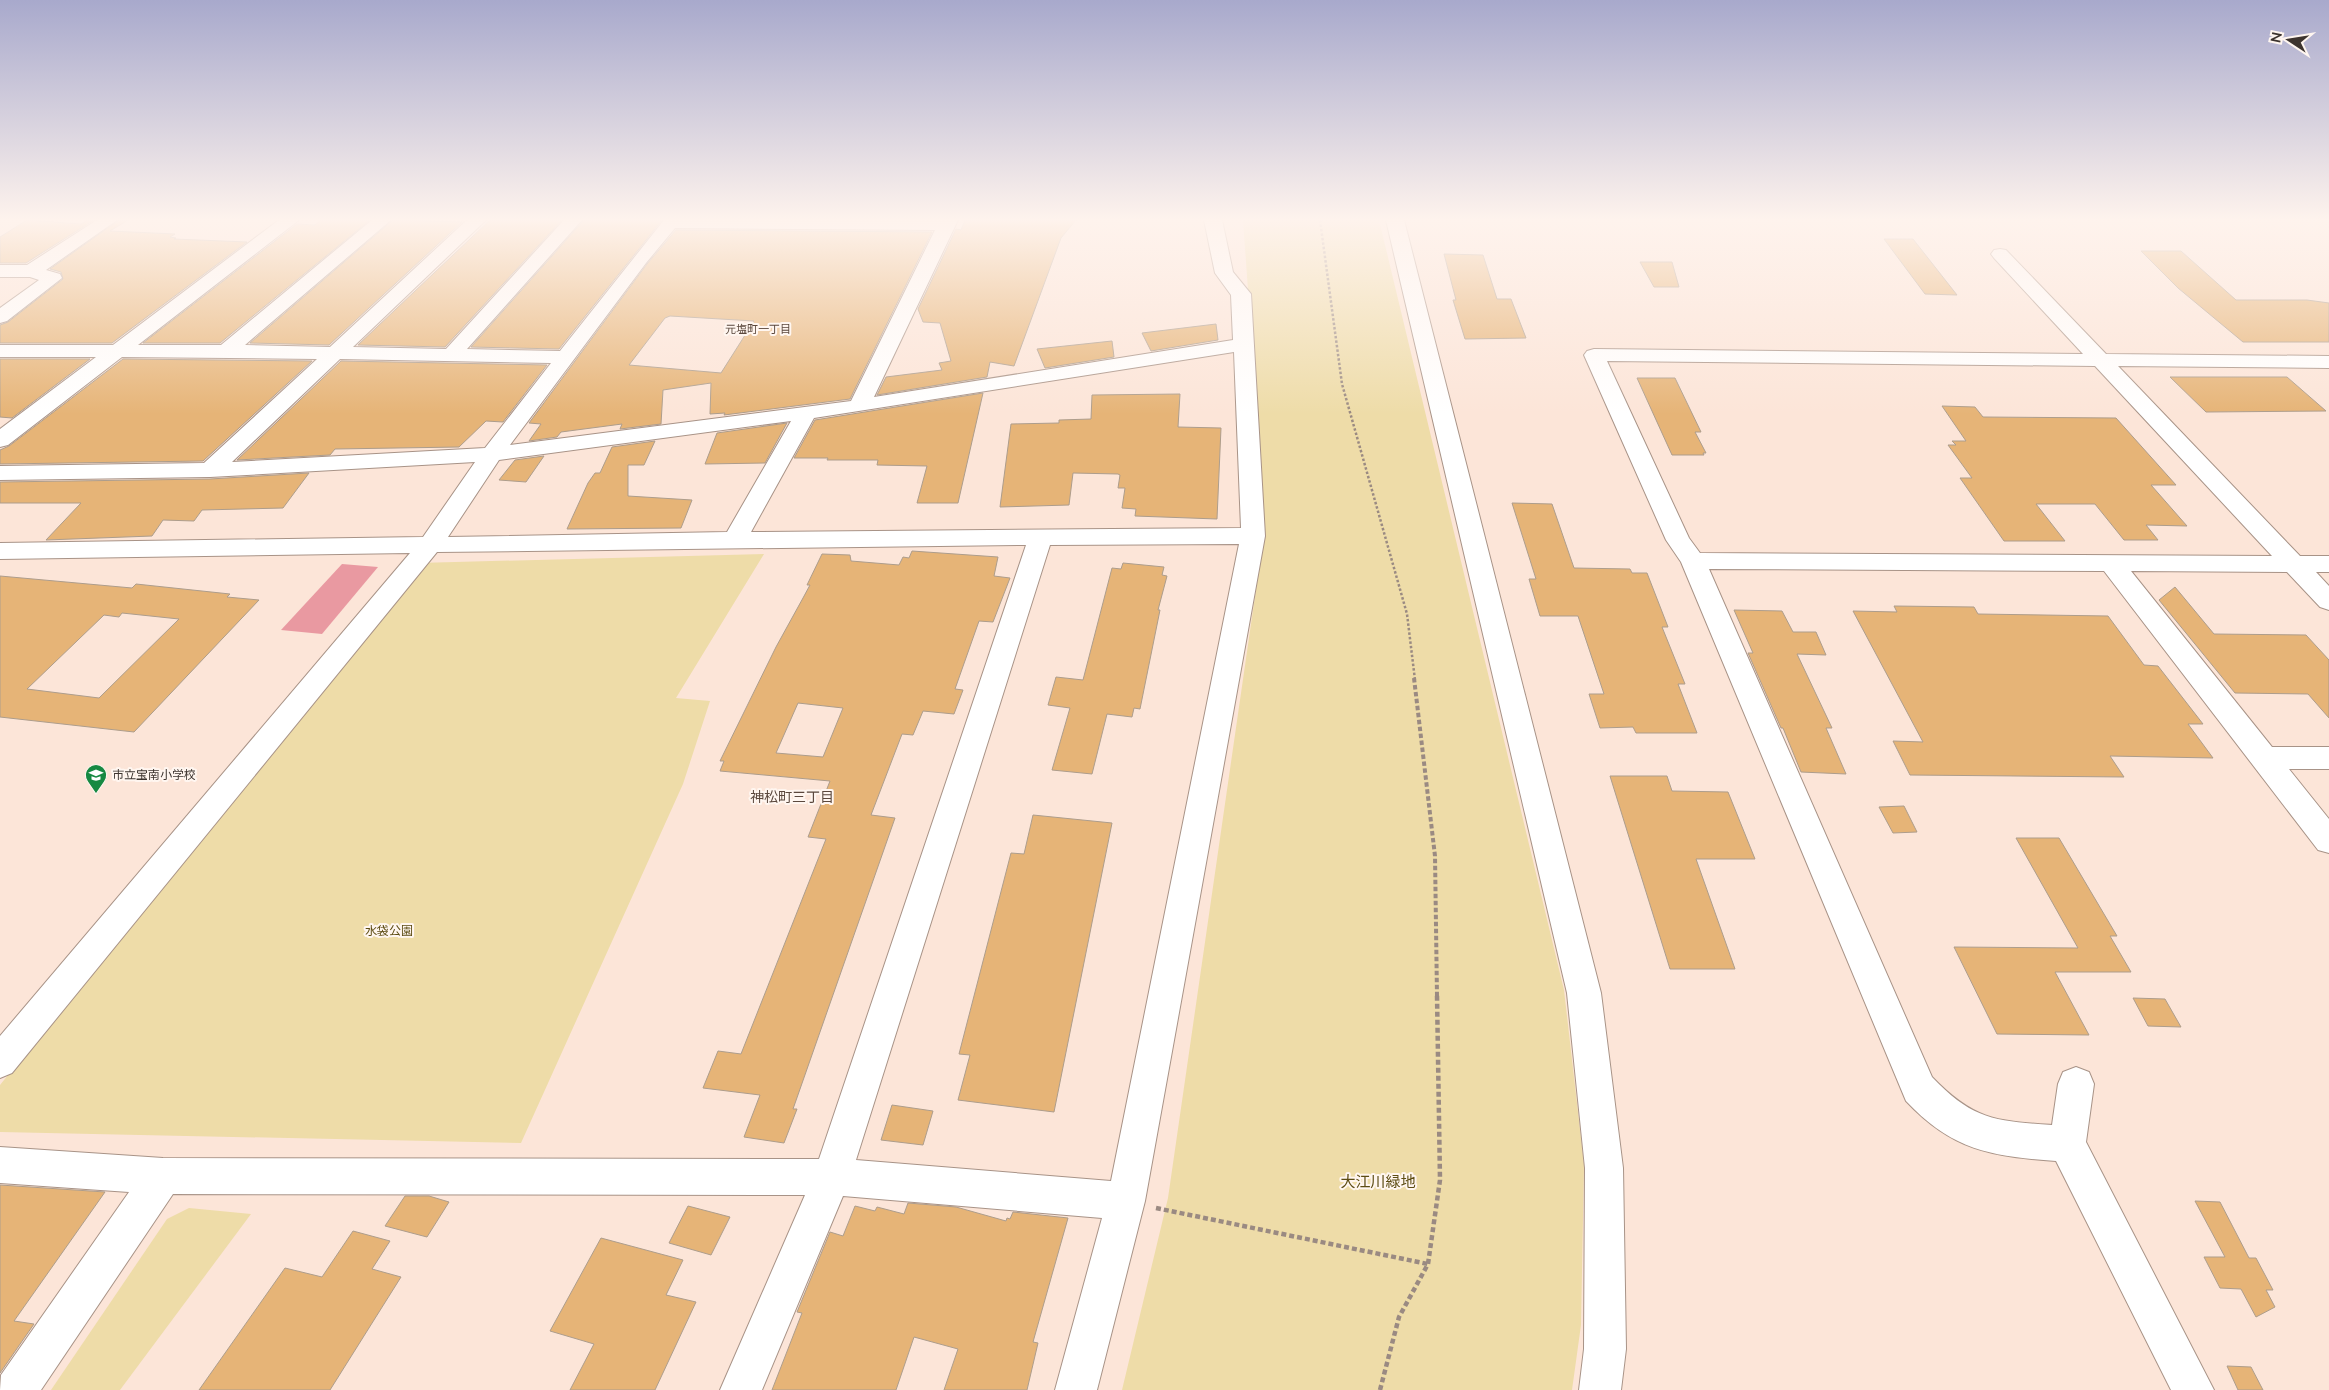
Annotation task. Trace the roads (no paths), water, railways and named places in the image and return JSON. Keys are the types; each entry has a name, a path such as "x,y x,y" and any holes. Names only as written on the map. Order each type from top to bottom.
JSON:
{"street":[{"path":"0,317 44,285"},
{"path":"0,440 205,285"},
{"path":"226,351 305,285"},
{"path":"210,470 408,285"},
{"path":"451,355 514,285"},
{"path":"0,1062 430,545 492,454 621,285"},
{"path":"859,406 918,285"},
{"path":"1076,1390 1124,1201 1253,536 1241,294 1234,285"},
{"path":"1411,285 1584,993 1604,1168 1605,1349 1600,1390"},
{"path":"2029,285 2329,601"},
{"path":"0,472 210,470 492,454 859,406 1244,344"},
{"path":"0,351 226,351 567,357"},
{"path":"2067,1144 1988,1137 1970,1131 1934,1106 1920,1089 1694,561 1678,540 1594,354 2329,362"},
{"path":"735,540 807,412"},
{"path":"0,551 735,540 1253,536"},
{"path":"741,1390 832,1177 1041,537"},
{"path":"1694,561 2329,564"},
{"path":"2111,563 2329,841"},
{"path":"2264,758 2329,758"},
{"path":"2076,1084 2067,1144 2193,1390"},
{"path":"0,1165 163,1176 832,1177 1124,1201"},
{"path":"16,1390 163,1176"}],"place":[{"name":"市立宝南小学校","path":"96,794"}],"district":[{"name":"元塩町一丁目","path":"758,329"},
{"name":"神松町三丁目","path":"792,797"}],"park label":[{"name":"水袋公園","path":"389,931"},
{"name":"大江川緑地","path":"1378,1182"}]}
